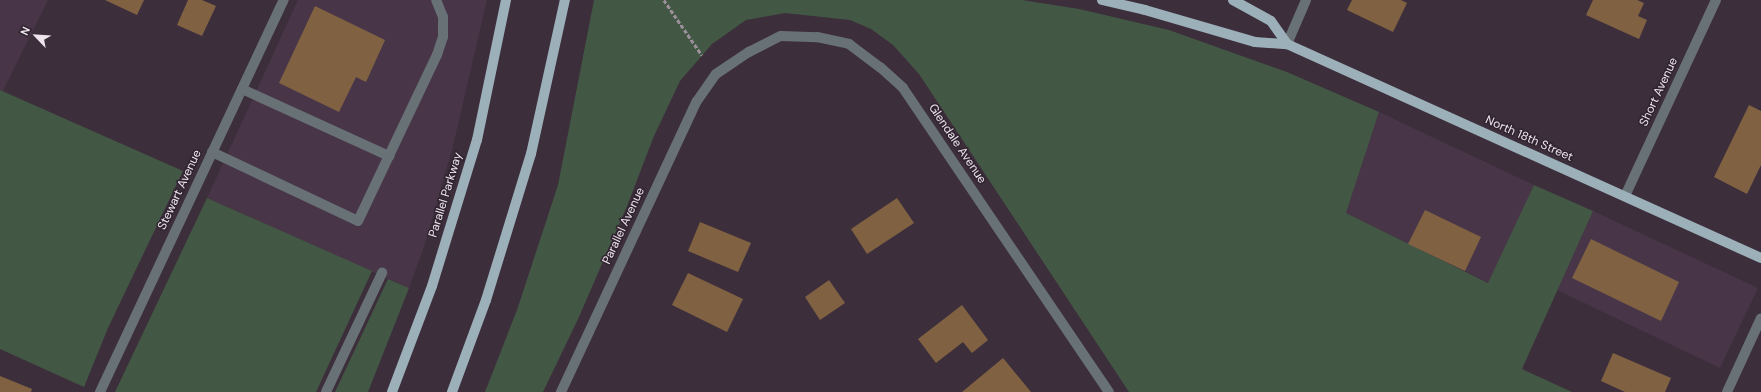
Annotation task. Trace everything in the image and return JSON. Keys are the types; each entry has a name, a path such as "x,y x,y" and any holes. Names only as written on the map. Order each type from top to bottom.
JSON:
{"main road":[{"name":"Parallel Parkway","path":"392,392 432,286 477,140 506,0"},
{"path":"452,392 486,300 531,154 565,0"},
{"name":"North 18th Street","path":"1102,0 1145,10 1255,42 1287,44 1761,258"},
{"path":"1233,0 1271,21 1287,44"}],"street":[{"name":"Stewart Avenue","path":"100,392 284,0"},
{"path":"212,152 358,221 437,54 443,37 443,16 436,0"},
{"path":"1287,44 1306,0"},
{"name":"Short Avenue","path":"1625,196 1716,0"},
{"name":"Glendale Avenue","path":"716,74 749,52 781,36 817,37 849,44 880,67 903,88 1109,392"},
{"name":"Parallel Avenue","path":"561,392 697,101 716,74"},
{"path":"242,89 389,156"},
{"path":"326,392 382,273"},
{"path":"1727,392 1761,318"}],"path":[{"path":"664,0 702,55"}],"shaded area":[{"path":"0,0 48,0 3,91 0,90"},
{"path":"298,0 487,0 453,146 424,247 409,288 207,198"},
{"path":"1379,112 1534,185 1489,283 1346,213"},
{"path":"1593,211 1758,288 1720,368 1557,290"}],"green space":[{"path":"594,0 1022,0 1079,9 1169,30 1287,72 1379,112 1346,213 1488,283 1534,185 1593,211 1522,369 1572,392 1129,392 919,74 893,45 871,29 850,20 785,13 746,20 712,44 680,81 654,136 627,206 579,317 543,392 485,392 517,310 558,185"},
{"path":"0,90 183,171 108,328 84,387 0,349"},
{"path":"207,198 372,271 316,392 115,392"},
{"path":"388,279 409,288 368,392 335,392"}],"building":[{"path":"105,0 144,0 137,15"},
{"path":"188,0 202,0 216,6 202,36 177,25"},
{"path":"1352,0 1401,0 1407,3 1393,32 1347,10"},
{"path":"1593,0 1637,0 1644,3 1638,16 1647,20 1639,39 1586,15"},
{"path":"315,6 385,40 366,82 356,77 339,112 279,83"},
{"path":"1749,105 1761,111 1761,165 1747,194 1714,177"},
{"path":"897,198 914,223 867,254 851,229"},
{"path":"1425,210 1481,237 1465,271 1408,244"},
{"path":"700,222 751,243 738,272 688,251"},
{"path":"1591,239 1679,282 1661,321 1572,278"},
{"path":"688,273 743,299 727,332 672,305"},
{"path":"829,280 845,303 820,320 805,297"},
{"path":"962,305 988,340 972,353 963,342 936,363 918,339"},
{"path":"1613,353 1671,378 1665,392 1625,392 1601,381"},
{"path":"1003,358 1031,392 962,392"},
{"path":"0,376 32,389 31,392 0,392"}]}
